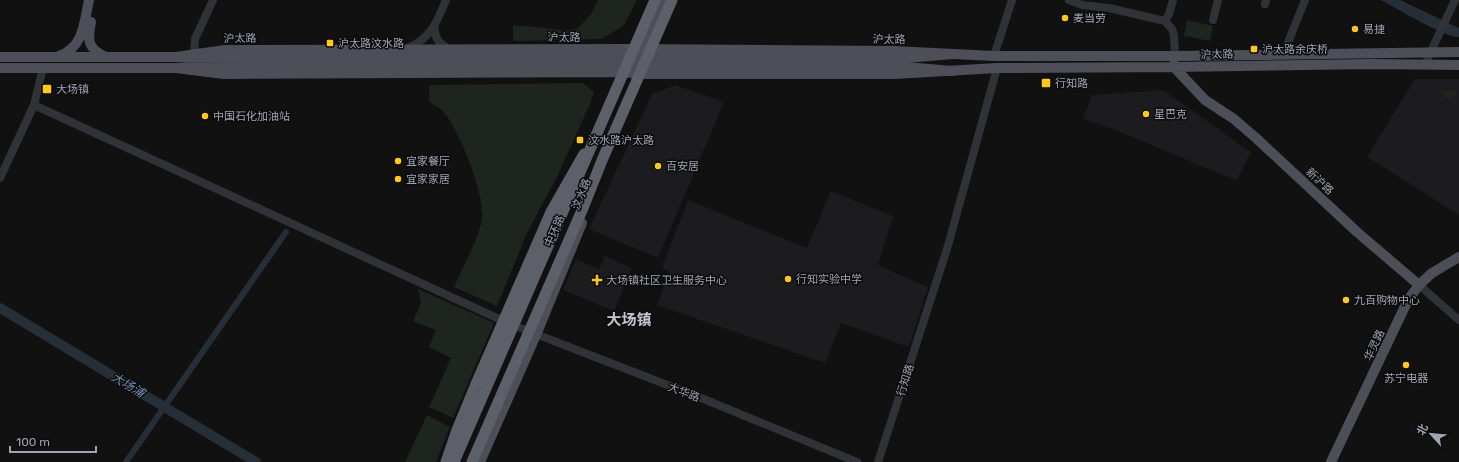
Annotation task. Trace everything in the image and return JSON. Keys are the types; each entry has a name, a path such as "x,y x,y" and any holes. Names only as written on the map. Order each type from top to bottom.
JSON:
{"highway":[{"name":"中环路","path":"454,462 653,0"},
{"name":"中环路","path":"472,462 672,0"},
{"path":"447,462 457,430 476,384 551,212 586,150"}],"main road":[{"path":"56,57 66,54 74,48 78,42 89,0"},
{"path":"96,0 88,35 88,42 97,53 106,57"},
{"name":"汶水路","path":"480,462 536,335 643,74 641,50 653,0"},
{"name":"汶水路","path":"641,50 660,0"},
{"name":"汶水路","path":"641,50 665,0"},
{"name":"汶水路","path":"447,462 510,324 620,72 641,50 675,0"},
{"name":"沪太路","path":"176,57 225,50 449,49 894,51 994,56 1175,56 1459,52"},
{"name":"沪太路","path":"0,57 894,59 953,54"},
{"path":"1174,67 1175,56"},
{"name":"沪太路","path":"176,68 224,74 620,72 643,74 894,74 997,68 1425,64 1459,65"},
{"name":"沪太路","path":"0,68 176,68 225,65 894,66 952,71"},
{"name":"新沪路","path":"1174,67 1205,100 1234,119 1256,138 1356,232 1419,285"},
{"name":"华灵路","path":"1331,462 1408,300 1419,285 1432,274 1459,257"}],"street":[{"path":"194,54 195,39 213,0"},
{"path":"405,50 425,39 436,22 446,0"},
{"path":"994,56 1012,0"},
{"path":"1069,0 1075,3 1092,3 1165,21 1169,24 1174,34 1175,56"},
{"path":"1165,21 1169,14 1173,0"},
{"path":"1213,20 1218,0"},
{"path":"1283,55 1305,0"},
{"path":"1425,64 1432,53 1455,0"},
{"path":"436,22 436,37 442,45 449,49"},
{"path":"0,178 34,105 43,68"},
{"name":"行知路","path":"878,462 947,249 997,68"},
{"name":"大华路","path":"34,105 510,324 706,400 857,462"},
{"name":"新沪路","path":"1419,285 1459,320"}],"shaded area":[{"path":"598,0 637,0 624,25 602,39 513,41 513,25 567,31 578,28 591,14"},
{"path":"1381,0 1400,0 1459,28 1459,37 1443,33"},
{"path":"1187,20 1213,26 1210,41 1184,36"},
{"path":"1415,79 1459,79 1459,215 1367,157"},
{"path":"583,83 594,92 590,104 557,177 527,233 497,306 454,287 480,227 482,208 470,162 449,119 442,110 429,102 429,85"},
{"name":"百安居","path":"675,85 724,102 658,258 589,229 652,94"},
{"path":"1163,90 1251,152 1237,180 1113,129 1083,119 1092,95"},
{"path":"1443,90 1457,91 1455,97 1450,100 1442,93"},
{"name":"行知实验中学","path":"831,191 893,216 878,265 928,287 909,347 841,323 825,363 657,305 669,272 662,268 688,200 807,248"},
{"name":"大场镇社区卫生服务中心","path":"605,256 632,268 614,311 563,290 576,259 599,269"},
{"path":"418,289 494,323 453,418 429,407 451,358 429,347 436,330 413,321 421,303"},
{"path":"427,415 450,427 436,462 405,462"}],"waterway":[{"path":"126,462 286,232"},
{"name":"大场浦","path":"0,308 256,462"}],"place":[{"name":"麦当劳","path":"1065,18"},
{"name":"易捷","path":"1355,29"},
{"name":"沪太路汶水路","path":"330,43"},
{"name":"沪太路余庆桥","path":"1254,49"},
{"name":"行知路","path":"1046,83"},
{"name":"大场镇","path":"47,89"},
{"name":"星巴克","path":"1146,114"},
{"name":"中国石化加油站","path":"205,116"},
{"name":"汶水路沪太路","path":"580,140"},
{"name":"宜家餐厅","path":"398,161"},
{"name":"百安居","path":"658,166"},
{"name":"宜家家居","path":"398,179"},
{"name":"行知实验中学","path":"788,279"},
{"name":"大场镇社区卫生服务中心","path":"597,280"},
{"name":"九百购物中心","path":"1346,300"},
{"name":"苏宁电器","path":"1406,365"}],"district":[{"name":"大场镇","path":"629,320"}]}
